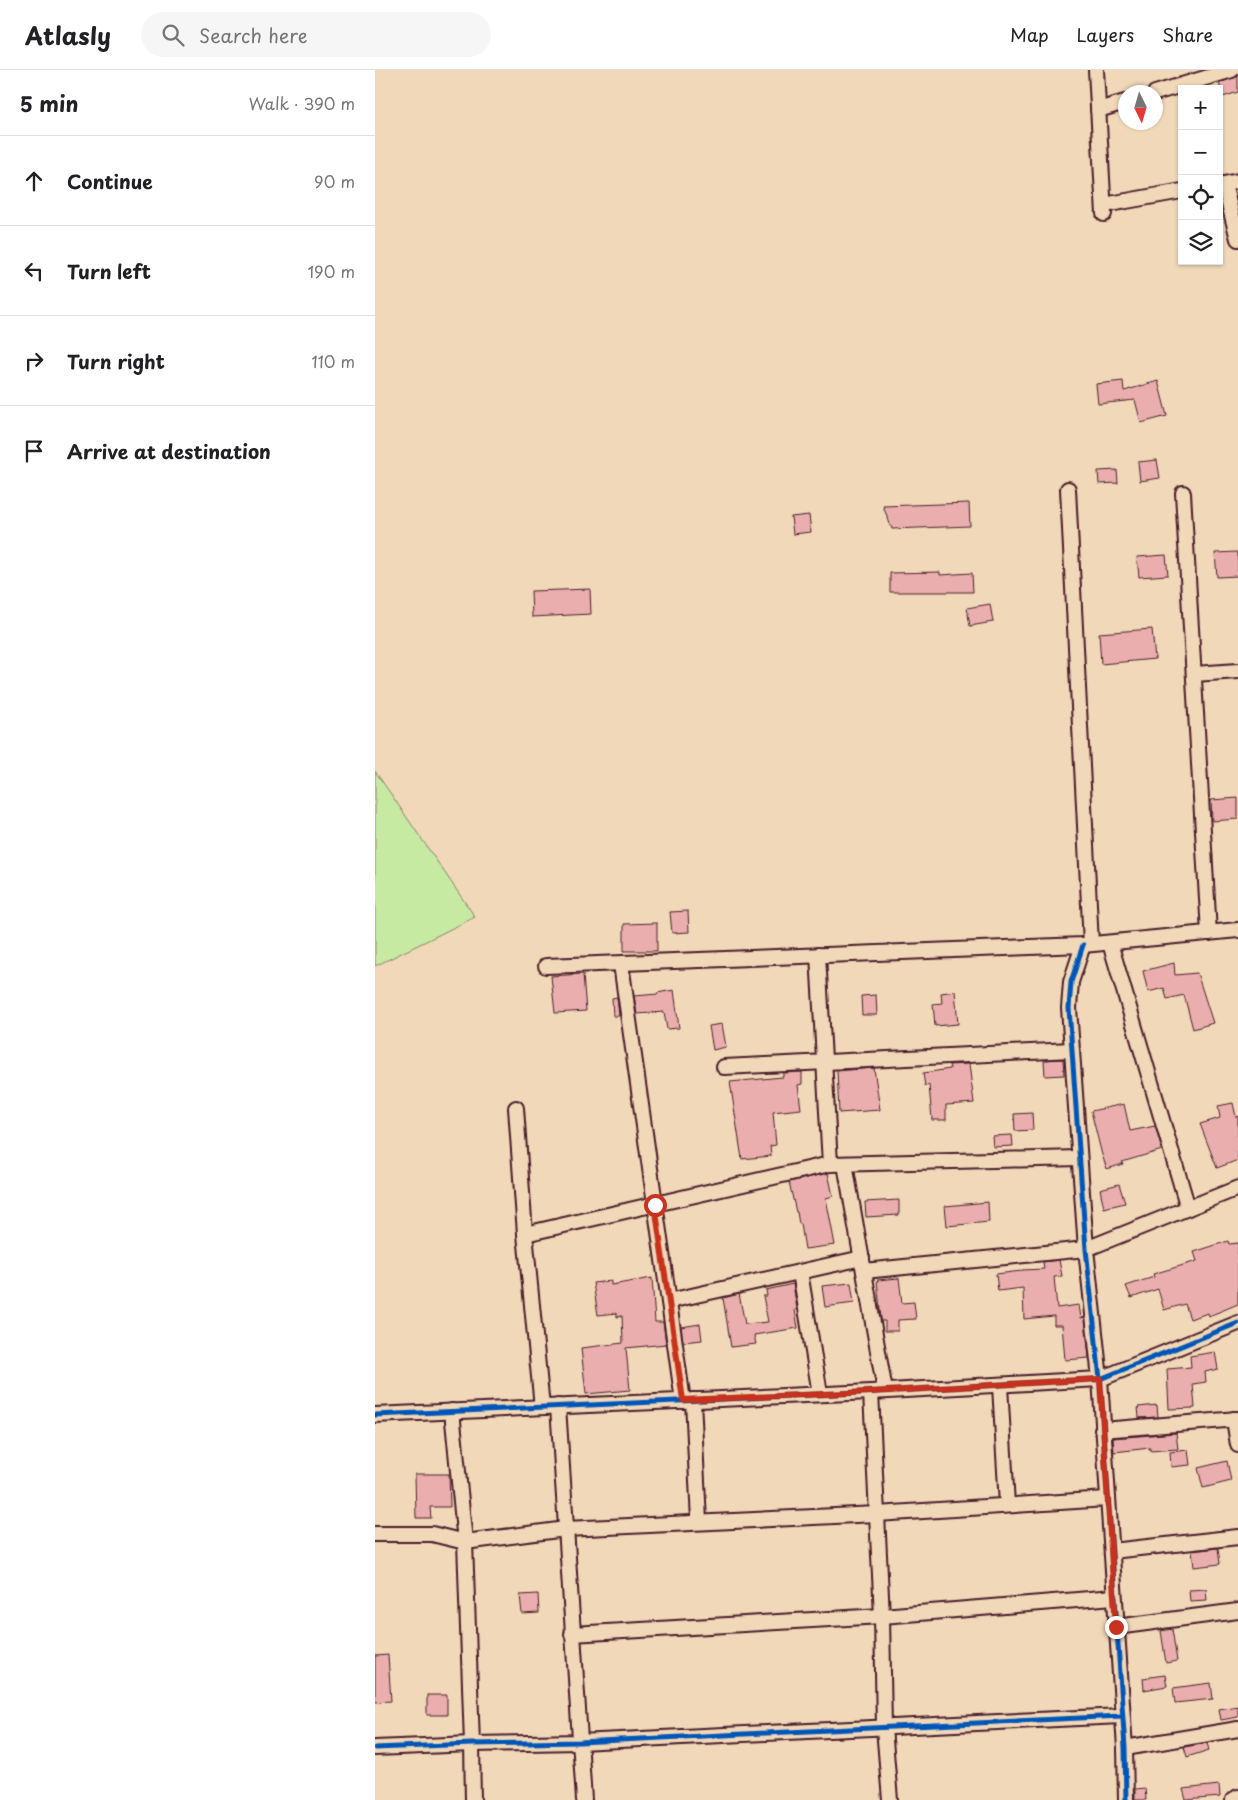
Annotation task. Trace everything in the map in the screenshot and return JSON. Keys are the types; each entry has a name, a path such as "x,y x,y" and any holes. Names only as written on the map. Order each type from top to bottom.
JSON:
{"street":[{"path":"1095,70 1104,209 1178,192"},
{"path":"1163,91 1232,70"},
{"path":"1098,110 1118,104"},
{"path":"1223,184 1238,181"},
{"path":"1223,191 1238,240"},
{"path":"1068,489 1087,945 1069,992 1071,1050 1085,1249 1100,1379 1125,1748 1126,1800"},
{"path":"1183,493 1209,933"},
{"path":"1194,674 1238,671"},
{"path":"546,966 1087,945 1238,930"},
{"path":"1110,942 1187,1208"},
{"path":"819,956 830,1164"},
{"path":"621,964 669,1301 688,1400 699,1522"},
{"path":"724,1068 1071,1050"},
{"path":"516,1108 525,1234 542,1406"},
{"path":"525,1234 830,1164 1079,1158"},
{"path":"845,1164 863,1265 878,1392 877,1514 883,1616 884,1728 890,1800"},
{"path":"669,1301 800,1272 863,1265 1085,1249 1238,1188"},
{"path":"800,1272 820,1394"},
{"path":"375,1415 1000,1386 1100,1379 1238,1323"},
{"path":"1000,1386 1007,1505"},
{"path":"558,1406 583,1800"},
{"path":"452,1412 465,1542 473,1800"},
{"path":"1102,1430 1236,1419 1238,1444"},
{"path":"375,1534 432,1534 465,1542 566,1529 877,1514 1107,1499"},
{"path":"1112,1551 1238,1537"},
{"path":"572,1634 883,1616 1114,1597"},
{"path":"1116,1627 1238,1611"},
{"path":"375,1748 579,1742 1122,1716"},
{"path":"1125,1748 1238,1729"},
{"path":"1233,1800 1238,1797"}],"green space":[{"path":"375,771 475,917 375,966"}],"building":[{"path":"1238,76 1238,92 1223,97 1223,85 1220,85 1219,83"},
{"path":"1123,381 1124,391 1158,381 1167,416 1141,423 1135,400 1098,404 1096,384"},
{"path":"1157,460 1160,478 1140,481 1138,462"},
{"path":"1117,470 1118,483 1099,484 1098,471"},
{"path":"969,503 970,526 892,529 883,506"},
{"path":"809,515 811,532 793,534 791,517"},
{"path":"1238,552 1238,576 1217,577 1215,553"},
{"path":"1166,555 1168,575 1139,577 1137,557"},
{"path":"940,572 940,575 972,573 973,592 890,592 890,573"},
{"path":"590,589 591,614 532,617 531,591"},
{"path":"990,604 993,622 970,626 967,608"},
{"path":"1152,629 1155,659 1101,664 1099,633"},
{"path":"1238,798 1238,819 1212,821 1211,800"},
{"path":"688,911 689,932 672,933 670,912"},
{"path":"657,923 657,951 624,951 624,924"},
{"path":"1174,963 1175,975 1197,973 1213,1023 1193,1029 1184,995 1167,999 1164,988 1148,992 1143,971"},
{"path":"583,974 586,1011 555,1013 551,976"},
{"path":"674,990 679,1028 667,1029 664,1012 637,1014 634,996 658,994"},
{"path":"955,991 958,1024 935,1026 933,1004 942,1003 941,993"},
{"path":"876,995 877,1015 862,1015 861,996"},
{"path":"617,997 619,1016 613,1016 612,998"},
{"path":"722,1024 726,1047 713,1050 709,1026"},
{"path":"1063,1059 1064,1075 1045,1076 1044,1060"},
{"path":"969,1064 974,1103 946,1105 946,1120 932,1120 929,1085 925,1086 923,1073 950,1069 949,1065"},
{"path":"874,1068 880,1110 839,1113 837,1071"},
{"path":"802,1072 802,1084 798,1085 801,1109 773,1112 776,1145 770,1146 771,1156 742,1159 730,1082 783,1077 783,1073"},
{"path":"1233,1103 1236,1117 1238,1116 1238,1160 1217,1168 1200,1124 1220,1118 1218,1106"},
{"path":"1124,1104 1130,1131 1155,1126 1162,1150 1122,1162 1123,1164 1107,1169 1091,1111"},
{"path":"1032,1113 1033,1130 1015,1131 1014,1114"},
{"path":"1012,1135 1013,1146 993,1147 992,1136"},
{"path":"828,1173 833,1196 826,1198 835,1245 805,1249 801,1224 799,1224 789,1182"},
{"path":"1119,1184 1125,1203 1104,1208 1100,1189"},
{"path":"899,1200 899,1215 866,1217 865,1202"},
{"path":"988,1202 989,1222 947,1226 945,1206"},
{"path":"1228,1241 1229,1244 1238,1243 1238,1304 1209,1316 1208,1313 1190,1319 1185,1304 1164,1310 1158,1289 1131,1298 1126,1286 1154,1277 1153,1274 1197,1261 1194,1252"},
{"path":"1059,1260 1062,1276 1054,1277 1057,1308 1079,1305 1081,1318 1085,1317 1089,1358 1065,1360 1062,1325 1054,1325 1054,1316 1024,1319 1023,1288 998,1291 996,1274 1044,1269 1043,1262"},
{"path":"652,1278 655,1322 663,1322 666,1344 626,1348 630,1390 586,1394 581,1348 623,1343 622,1316 617,1317 617,1313 598,1315 593,1283 611,1281 611,1285"},
{"path":"899,1278 902,1303 914,1302 916,1319 898,1320 898,1331 885,1331 885,1321 881,1319 877,1280"},
{"path":"851,1283 854,1303 825,1307 822,1286"},
{"path":"793,1284 798,1328 754,1335 756,1344 731,1347 723,1298 739,1294 745,1324 768,1322 763,1296 767,1296 766,1290"},
{"path":"700,1324 702,1340 683,1342 681,1327"},
{"path":"1215,1352 1218,1369 1205,1372 1206,1382 1193,1384 1195,1408 1169,1409 1167,1369 1191,1367 1190,1356"},
{"path":"1157,1405 1158,1417 1139,1418 1138,1407"},
{"path":"1176,1433 1178,1449 1150,1451 1150,1448 1114,1452 1113,1438"},
{"path":"1188,1450 1190,1465 1171,1467 1170,1452"},
{"path":"1227,1461 1231,1481 1203,1488 1198,1468"},
{"path":"415,1474 449,1474 450,1507 430,1507 431,1518 416,1518"},
{"path":"1218,1548 1220,1564 1194,1567 1192,1551"},
{"path":"1206,1589 1207,1600 1190,1601 1189,1590"},
{"path":"538,1594 539,1613 522,1614 520,1595"},
{"path":"1172,1629 1177,1661 1166,1663 1161,1631"},
{"path":"388,1655 391,1701 375,1702 375,1656"},
{"path":"1165,1675 1167,1686 1144,1690 1143,1678"},
{"path":"1211,1683 1213,1699 1175,1703 1173,1688"},
{"path":"427,1695 447,1695 447,1715 427,1715"},
{"path":"1238,1706 1238,1717 1221,1720 1219,1709"},
{"path":"1207,1743 1209,1750 1187,1757 1184,1747"},
{"path":"1219,1785 1220,1797 1186,1800 1183,1789"},
{"path":"1145,1788 1146,1800 1135,1800 1135,1789"}],"cycle path":[{"path":"1083,945 1071,982 1069,1008 1086,1249 1100,1379 1125,1748 1126,1800"},
{"path":"375,1415 871,1392 1100,1379 1238,1323"},
{"path":"375,1748 579,1742 1122,1716"}],"route":[{"path":"655,1205 683,1400 1000,1386 1100,1379 1116,1627"}]}
